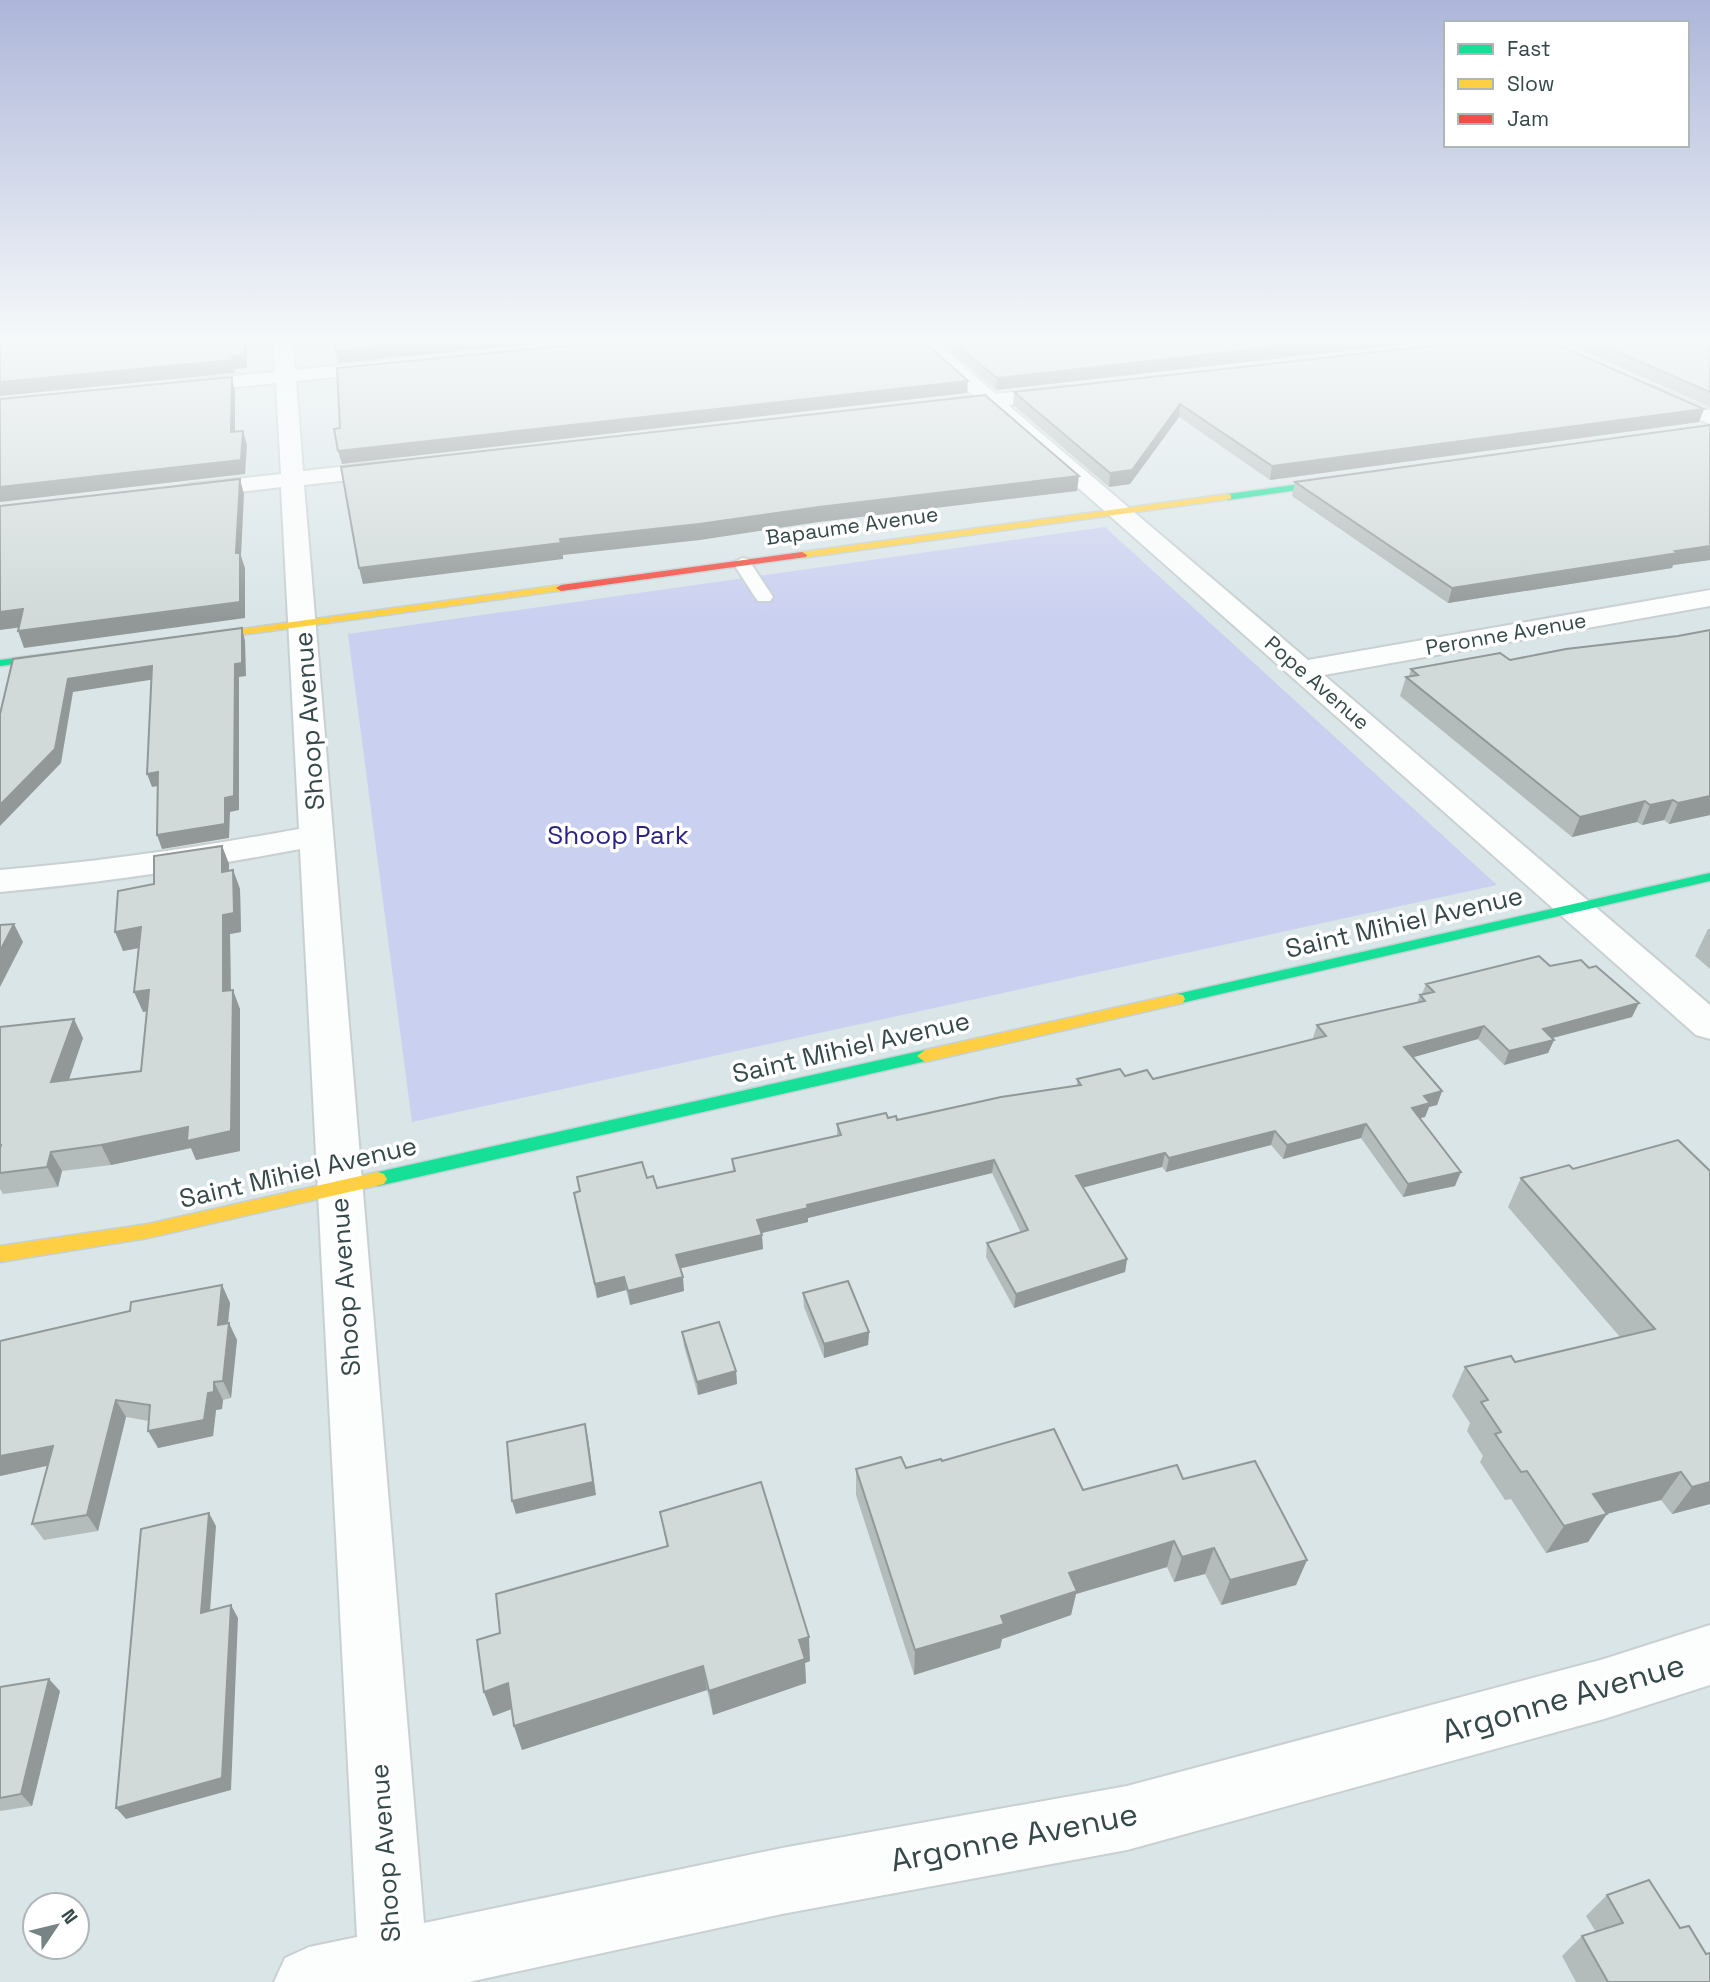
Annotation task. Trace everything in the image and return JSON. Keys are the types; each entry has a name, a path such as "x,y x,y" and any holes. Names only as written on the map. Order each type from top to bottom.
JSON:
{"street":[{"name":"Shoop Avenue","path":"289,433 338,1188 394,1974"},
{"name":"Pope Avenue","path":"1031,433 1710,1026"},
{"path":"167,494 419,465"},
{"name":"Bapaume Avenue","path":"173,641 1356,479"},
{"name":"Peronne Avenue","path":"1302,670 1710,598"},
{"path":"0,663 80,653"},
{"path":"0,881 188,860 316,836"},
{"name":"Saint Mihiel Avenue","path":"0,1254 148,1231 1710,877"},
{"name":"Argonne Avenue","path":"309,1982 394,1974 782,1881 1127,1818 1591,1692 1710,1656"}],"lane":[{"path":"742,563 764,597"}],"shaded area":[{"path":"0,433 1710,433 1710,1982 0,1982"}],"green space":[{"name":"Shoop Park","path":"1105,527 1497,885 412,1122 348,634"}],"building":[{"path":"0,433 243,433 241,460 0,487"},
{"path":"335,433 496,433 338,451"},
{"path":"641,433 1030,433 1079,476 560,539 561,543 359,568 341,467"},
{"path":"1063,433 1159,433 1132,470 1110,473"},
{"path":"1224,433 1518,433 1272,466"},
{"path":"1648,433 1710,433 1710,546 1452,588 1295,482"},
{"path":"240,479 236,553 240,553 240,602 18,631 23,609 0,612 0,506"},
{"path":"242,628 242,663 235,664 234,796 225,798 225,824 157,835 158,772 147,774 152,666 68,679 55,749 0,805 0,714 13,659"},
{"path":"1710,630 1710,796 1678,803 1673,800 1650,805 1645,801 1580,817 1406,677 1418,675 1411,669 1500,653 1510,660 1566,649"},
{"path":"222,846 222,872 233,870 234,913 223,915 223,991 233,990 231,1131 187,1141 188,1127 51,1152 47,1167 0,1173 0,1027 74,1019 51,1082 141,1071 149,990 134,992 141,927 115,932 118,891 154,884 154,856"},
{"path":"14,924 0,951 0,925"},
{"path":"1539,956 1550,966 1581,960 1589,968 1596,966 1639,1003 1543,1029 1554,1040 1509,1051 1484,1026 1404,1047 1442,1091 1424,1096 1430,1103 1412,1108 1461,1172 1408,1184 1366,1124 1287,1145 1275,1131 1169,1158 1165,1153 1076,1176 1127,1259 1016,1294 987,1243 1028,1230 994,1160 807,1205 808,1208 757,1220 762,1235 676,1255 683,1277 628,1291 624,1277 595,1284 574,1193 580,1191 577,1177 642,1162 647,1178 653,1176 657,1188 735,1171 732,1159 841,1135 837,1124 886,1113 888,1118 896,1116 897,1120 1001,1097 1081,1085 1077,1079 1120,1069 1125,1076 1147,1070 1153,1079 1326,1036 1317,1025 1425,1001 1420,995 1434,992 1426,984"},
{"path":"1678,1140 1710,1171 1710,1482 1692,1487 1681,1472 1593,1494 1607,1514 1564,1526 1527,1471 1521,1472 1495,1434 1501,1432 1481,1402 1488,1400 1465,1367 1511,1356 1515,1362 1655,1329 1521,1178 1569,1165 1573,1169"},
{"path":"848,1281 869,1332 824,1344 803,1293"},
{"path":"222,1285 218,1325 229,1323 223,1381 214,1382 214,1392 208,1393 204,1420 148,1431 150,1405 116,1400 87,1515 32,1524 53,1446 0,1456 0,1341 130,1311 131,1302"},
{"path":"719,1322 736,1371 697,1382 682,1332"},
{"path":"585,1424 593,1482 512,1501 507,1442"},
{"path":"1054,1429 1083,1490 1177,1465 1183,1479 1255,1461 1307,1560 1230,1580 1214,1548 1182,1557 1174,1541 1069,1573 1077,1591 1001,1616 1004,1624 915,1650 856,1469 901,1457 906,1468 941,1459 942,1461"},
{"path":"761,1482 809,1637 799,1640 805,1659 709,1691 703,1666 514,1726 508,1683 484,1692 477,1640 500,1633 496,1594 668,1546 660,1512"},
{"path":"209,1513 201,1613 231,1605 222,1778 116,1808 141,1529"},
{"path":"49,1679 21,1794 0,1798 0,1687"},
{"path":"1649,1880 1680,1928 1689,1926 1706,1954 1710,1953 1710,1982 1608,1982 1582,1936 1623,1923 1607,1895"}],"traffic: fast":[{"path":"1228,497 1344,481"},
{"path":"0,663 64,655"},
{"path":"1177,999 1710,877"},
{"path":"378,1179 925,1056"}],"traffic: slow":[{"path":"802,555 1228,497"},
{"path":"190,639 561,588"},
{"path":"925,1056 1177,999"},
{"path":"0,1254 148,1231 378,1179"}],"traffic: jam":[{"path":"561,588 802,555"}]}
